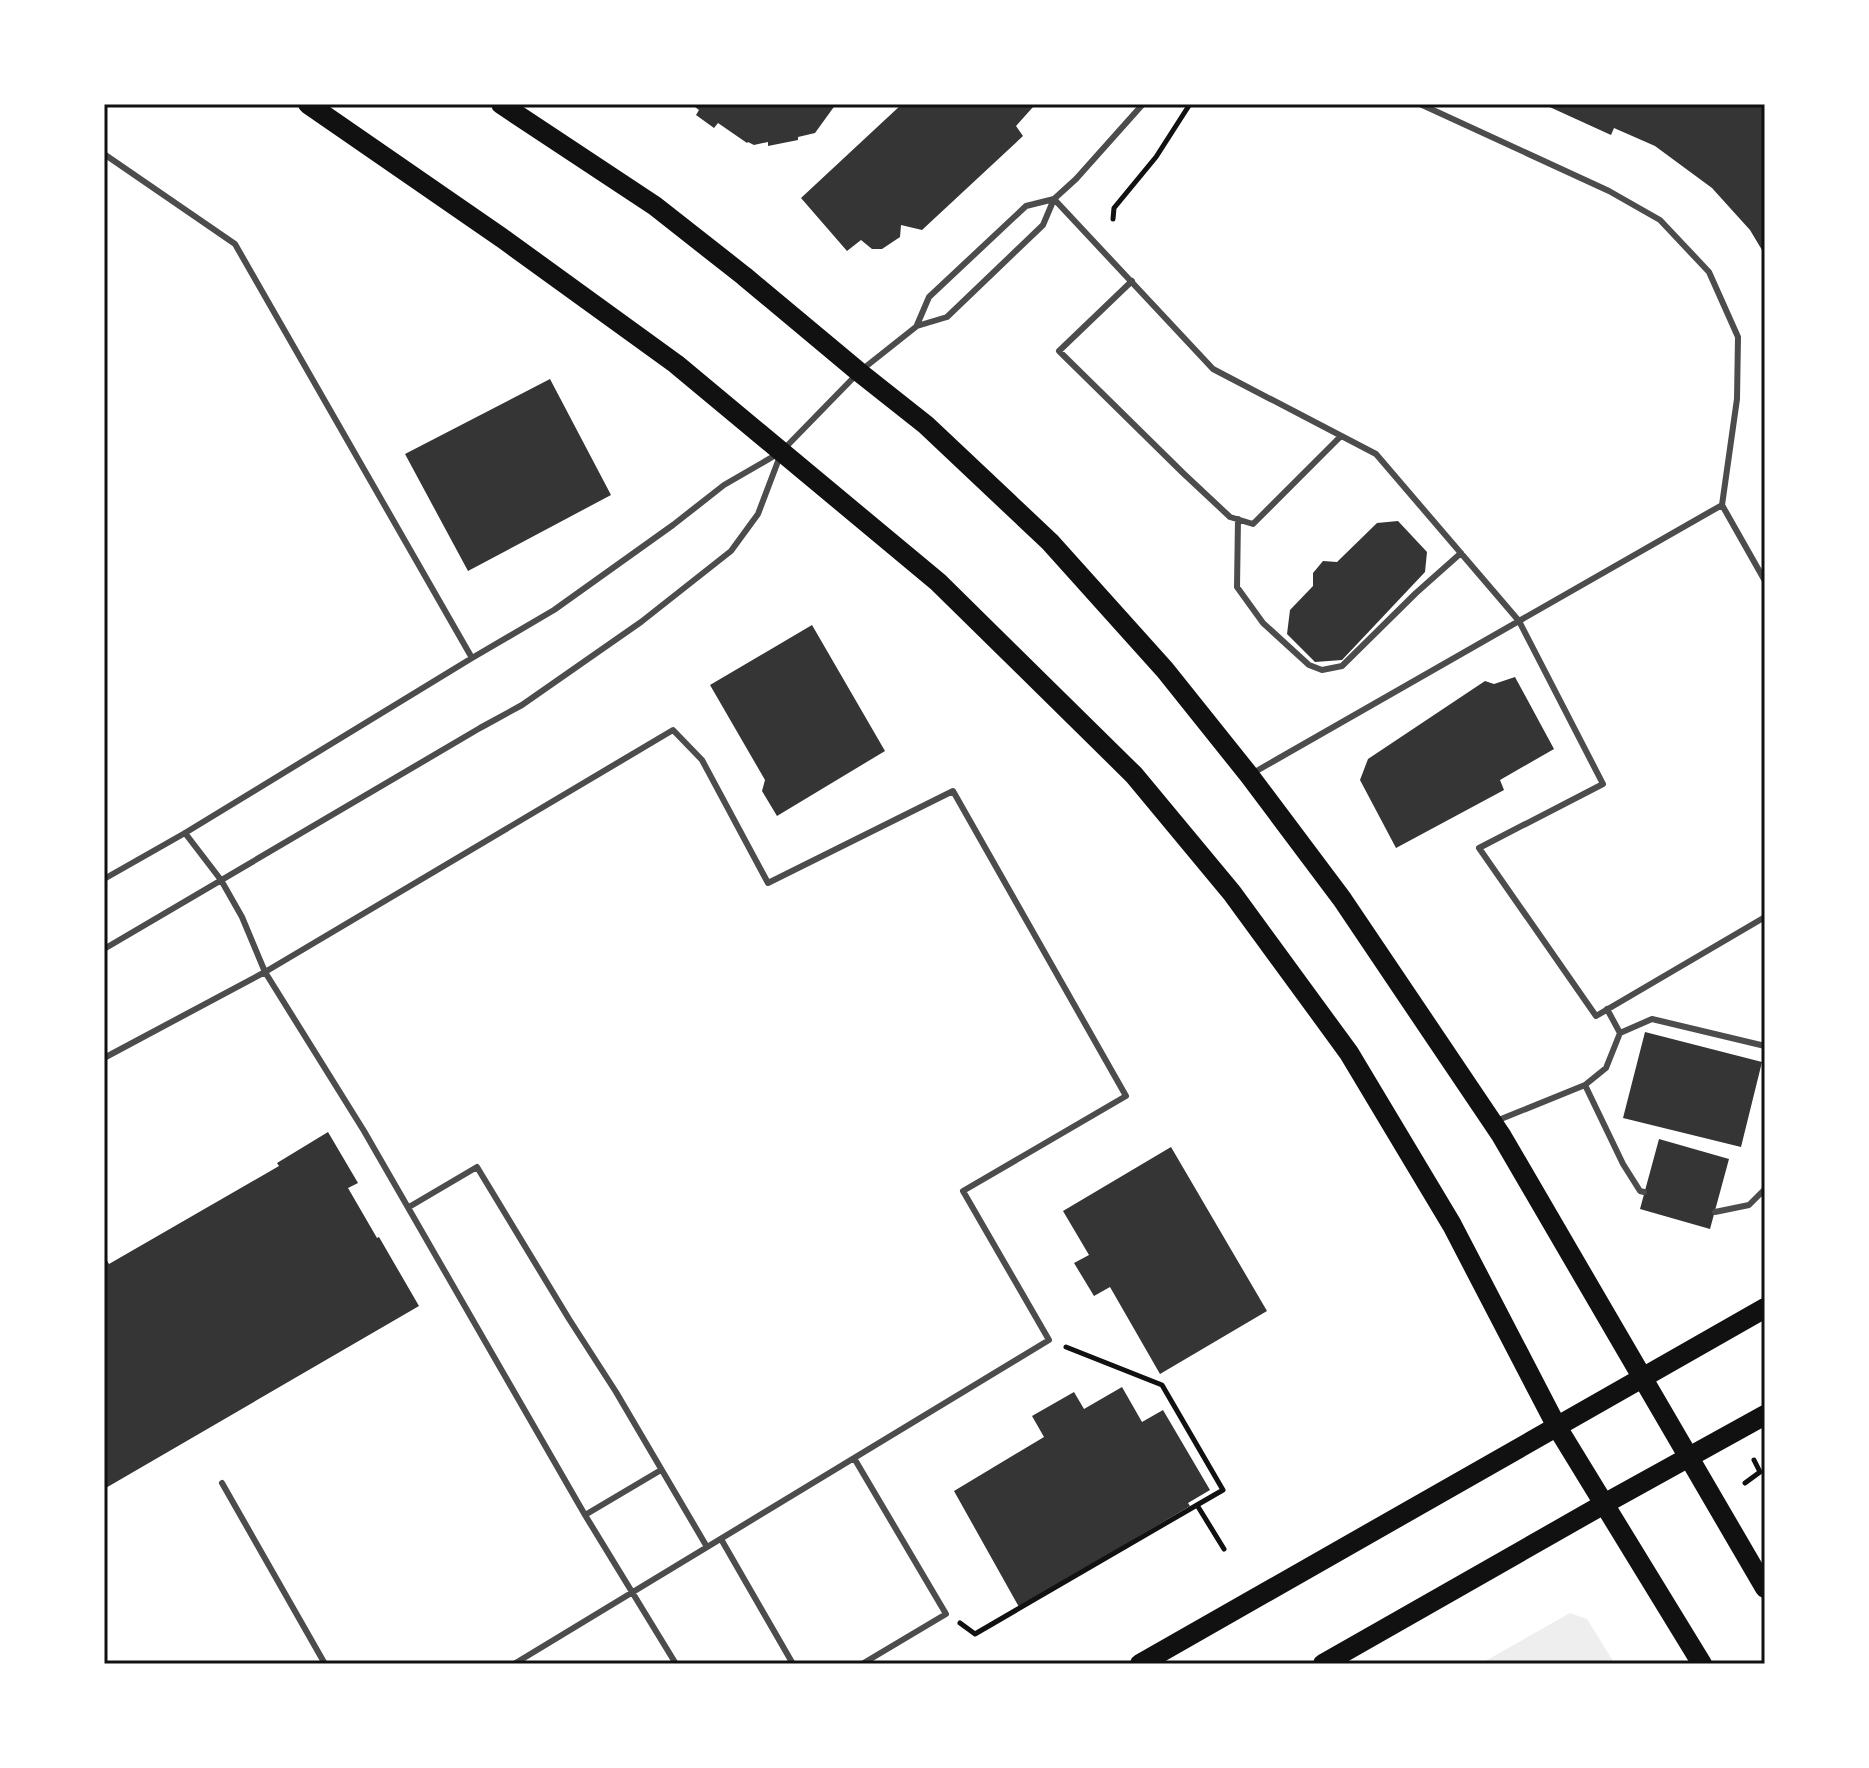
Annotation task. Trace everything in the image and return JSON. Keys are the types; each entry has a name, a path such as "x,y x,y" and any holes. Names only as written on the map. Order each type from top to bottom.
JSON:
{"main road":[{"path":"308,104 502,238 676,364 938,582 1134,775 1232,893 1349,1053 1452,1225 1557,1427 1702,1664"},
{"path":"501,104 655,206 926,425 1050,542 1165,670 1342,899 1492,1123 1765,1588"},
{"path":"1140,1664 1765,1308"},
{"path":"1323,1664 1765,1415"}],"lane":[{"path":"104,879 554,610 724,485 781,452 859,372 917,326 947,317 1043,225 1054,199 1143,104"},
{"path":"1420,104 1609,191 1660,220 1709,272 1738,337 1737,399 1722,505 1765,581"},
{"path":"104,154 235,244 472,658"},
{"path":"917,326 929,297 1026,206 1054,199"},
{"path":"1054,199 1213,369 1376,454 1519,621 1603,784 1479,848 1596,1016 1765,917"},
{"path":"1132,281 1059,351 1230,517 1253,524 1341,436"},
{"path":"104,949 522,705 641,622 731,551 758,514 781,452"},
{"path":"1249,775 1722,505"},
{"path":"1238,519 1237,587 1263,623 1309,665 1322,670 1342,666 1461,553"},
{"path":"104,1058 265,972 673,730 702,760 768,883 953,791 1126,1096 963,1191 1049,1340 707,1547 527,1661 514,1664"},
{"path":"185,833 221,880 242,917 265,972 364,1131 585,1515 676,1664"},
{"path":"1607,1009 1620,1033"},
{"path":"1492,1123 1585,1085 1606,1068 1620,1033 1652,1019 1765,1046"},
{"path":"1585,1085 1623,1164 1640,1191 1644,1192"},
{"path":"409,1207 477,1167 616,1392 707,1547"},
{"path":"1715,1212 1749,1205 1765,1189"},
{"path":"854,1458 946,1614 862,1664"},
{"path":"585,1515 661,1470"},
{"path":"222,1483 325,1664"},
{"path":"721,1539 793,1664"}],"path":[{"path":"1113,219 1114,208 1156,157 1190,104"},
{"path":"946,1614 975,1634 1223,1490 1162,1385 1049,1340"},
{"path":"1745,1483 1762,1473 1754,1460"},
{"path":"1197,1505 1224,1549"}],"shaded area":[{"path":"1570,1613 1587,1619 1615,1664 1480,1664"}],"building":[{"path":"691,104 836,104 815,133 768,146 768,142 747,143 718,123 714,128 696,115 699,110"},
{"path":"902,104 1029,104 1033,107 1016,126 1023,136 922,230 901,225 900,237 882,249 872,249 861,240 847,251 801,198"},
{"path":"1543,104 1765,104 1765,255 1750,230 1712,188 1655,146 1614,128 1611,135"},
{"path":"550,379 611,495 468,571 405,454"},
{"path":"1398,521 1427,552 1425,572 1342,660 1315,662 1287,634 1290,610 1313,586 1313,573 1323,561 1337,562 1377,523"},
{"path":"812,625 885,751 777,816 762,791 765,780 710,685"},
{"path":"1515,677 1554,749 1500,780 1504,790 1396,848 1360,780 1368,759 1485,681 1494,684"},
{"path":"1645,1032 1762,1062 1741,1147 1623,1118"},
{"path":"328,1132 358,1183 348,1188 419,1306 104,1489 104,1255 109,1264 279,1166 277,1163"},
{"path":"1659,1139 1729,1159 1710,1229 1640,1209"},
{"path":"1171,1147 1267,1311 1160,1374 1110,1287 1094,1296 1074,1263 1089,1255 1063,1211"},
{"path":"1122,1387 1142,1422 1163,1410 1210,1490 1188,1503 1190,1506 1019,1607 954,1491 1044,1437 1032,1416 1074,1392 1084,1409"}]}
